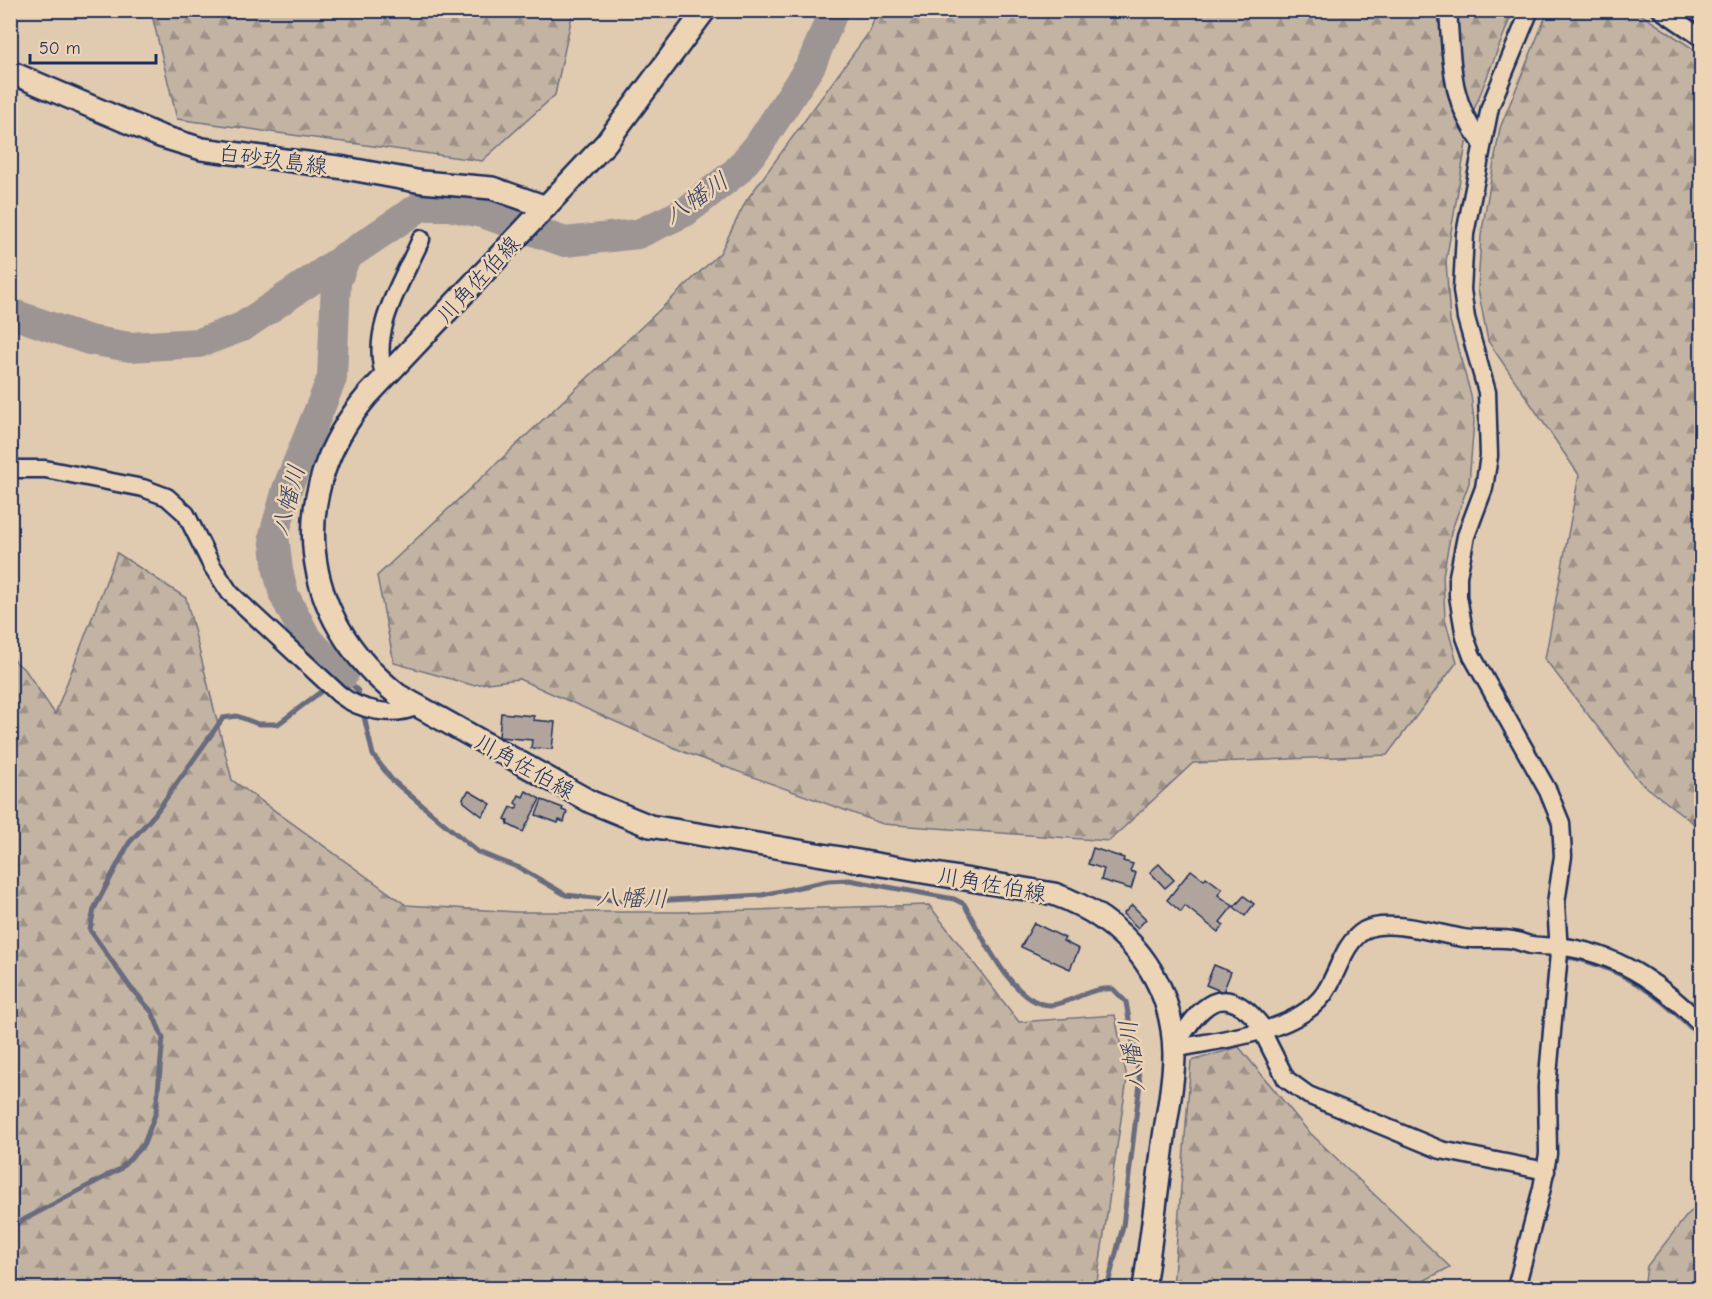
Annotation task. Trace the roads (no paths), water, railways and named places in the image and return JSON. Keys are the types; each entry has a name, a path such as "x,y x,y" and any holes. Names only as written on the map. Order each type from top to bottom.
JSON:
{"main road":[{"name":"川角佐伯線","path":"705,10 631,113 386,377 342,429 324,468 314,510 314,552 323,594 331,614 352,651 381,682 417,706 591,802 650,826 1035,890 1090,909 1122,933 1147,962 1164,997 1170,1016 1174,1049 1144,1288"},
{"name":"白砂玖島線","path":"10,72 160,136 202,149 345,168 422,182 492,188 545,208"}],"street":[{"path":"1448,10 1456,97 1469,126 1481,142"},
{"path":"1514,1285 1546,1171 1547,1080 1566,948 1556,916 1563,856 1561,822 1548,791 1472,656 1465,637 1458,596 1458,576 1466,536 1484,488 1489,456 1488,399 1466,318 1462,290 1465,234 1481,142 1490,107 1530,10"},
{"path":"1661,10 1685,19 1701,38"},
{"path":"386,377 380,355 381,332 421,239"},
{"path":"10,469 45,469 143,488 167,497 186,514 216,573 230,593 345,699 371,708 394,712 417,706"},
{"path":"1174,1049 1289,1022 1314,1006 1327,989 1354,940 1364,931 1377,926 1391,926 1470,939 1512,940 1530,945 1566,948 1608,959 1650,979 1669,993 1701,1026"},
{"path":"1174,1049 1199,1010 1211,1003 1225,1001 1239,1004 1250,1012 1263,1029 1286,1079 1308,1095 1441,1150 1546,1171"}],"waterway":[{"name":"八幡川","path":"10,313 89,340 130,347 199,343 242,327 421,206 449,206 482,213 565,242 638,234 685,212 737,171 758,146 811,65 834,10"},
{"path":"1649,10 1658,17"},
{"name":"八幡川","path":"343,675 307,639 284,595 278,571 274,535 287,489 332,378 336,282 346,256"},
{"name":"八幡川","path":"10,1227 120,1169 144,1144 156,1112 163,1038 152,1012 130,987 90,930 94,909 129,843 155,814 223,718 237,716 258,724 278,724 343,675 358,691 373,755 392,780 478,852 520,868 566,895 633,902 762,895 828,881 849,880 954,899 964,904 989,949 1011,981 1024,994 1037,1002 1059,1004 1096,990 1113,989 1126,1002 1140,1083 1123,1226 1107,1288"},
{"path":"1560,958 1584,961 1624,976 1665,1004 1702,1039"}]}
